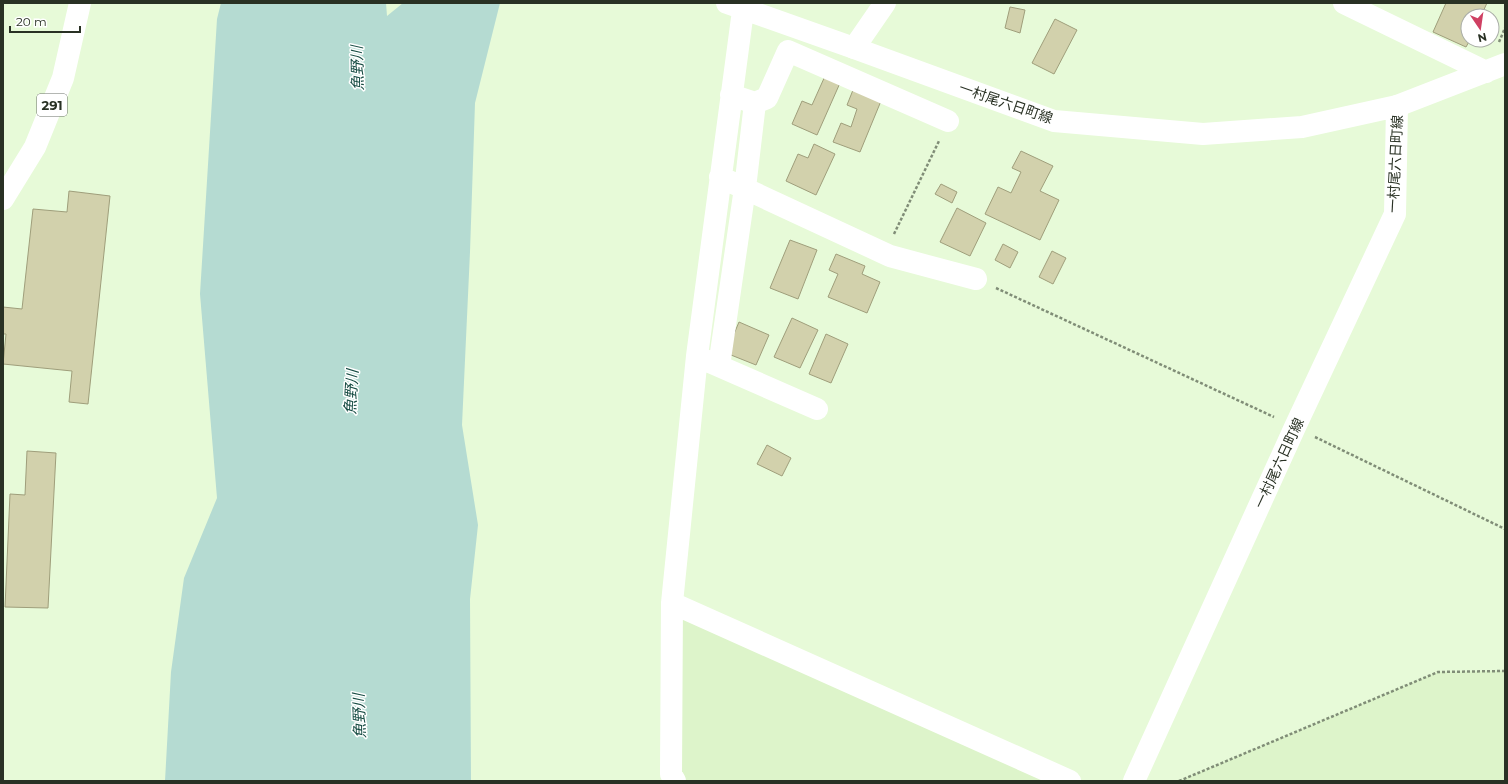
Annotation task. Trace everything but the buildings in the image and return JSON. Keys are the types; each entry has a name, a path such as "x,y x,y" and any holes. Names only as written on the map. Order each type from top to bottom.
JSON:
{"main road":[{"name":"291","path":"3,199 35,147 63,78 80,3"},
{"path":"854,48 885,3"},
{"path":"1344,3 1495,68"},
{"path":"673,778 672,604 697,356 731,95 738,5"},
{"name":"一村尾六日町線","path":"738,5 1054,121 1203,134 1302,127 1397,106 1395,214 1295,427 1134,781"},
{"path":"731,95 755,103 767,98 788,51 948,121"},
{"path":"1397,106 1495,68"},
{"path":"719,366 745,188 755,103"},
{"path":"720,177 890,256 976,279"},
{"path":"697,356 817,409"},
{"path":"672,604 1070,781"}],"path":[{"path":"891,241 948,121"},
{"path":"976,279 1295,427 1505,529"},
{"path":"1179,781 1438,672 1505,671"}],"shaded area":[{"path":"672,603 1070,781 675,781"},
{"path":"1505,671 1505,781 1179,781 1438,672"}],"water":[{"name":"魚野川","path":"221,3 386,3 387,16 403,3 500,3 475,103 462,425 478,525 470,599 471,781 165,781 171,672 184,578 217,498 200,294 217,19"}]}
